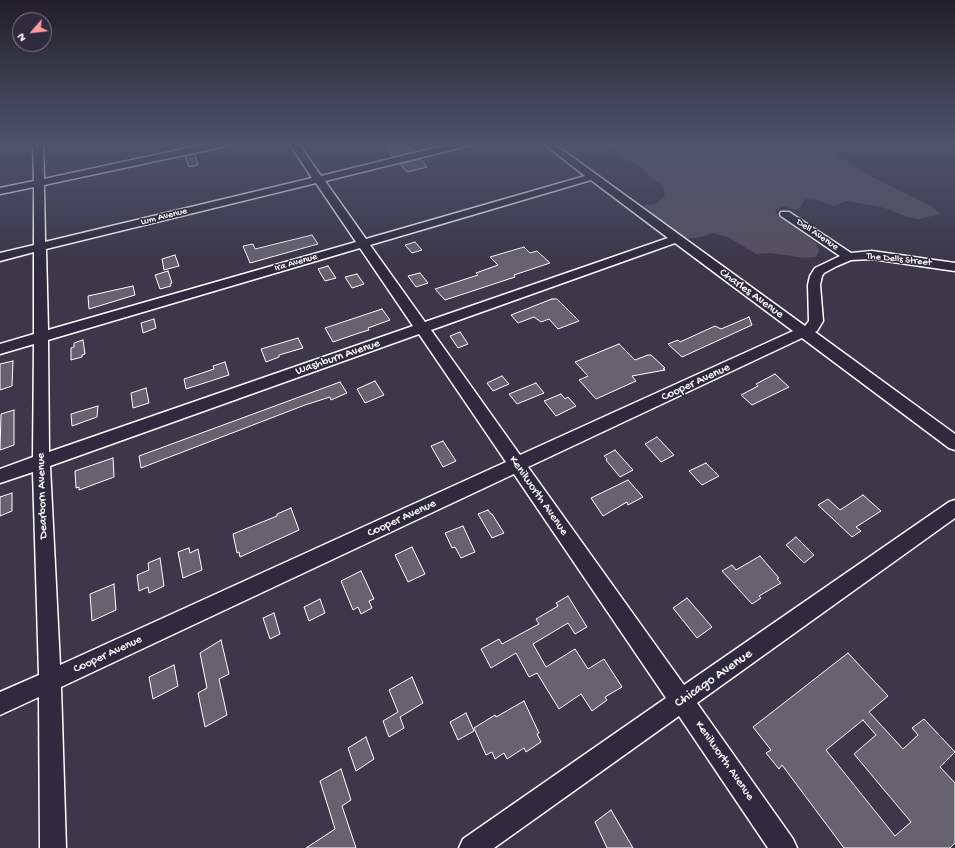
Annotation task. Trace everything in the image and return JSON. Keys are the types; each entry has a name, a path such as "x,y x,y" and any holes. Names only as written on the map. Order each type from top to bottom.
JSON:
{"street":[{"path":"0,190 36,183"},
{"name":"Dearborn Avenue","path":"39,183 41,462 50,681 53,848"},
{"name":"Lum Avenue","path":"0,257 308,183"},
{"name":"Kenilworth Avenue","path":"321,183 784,848"},
{"name":"Ira Avenue","path":"0,349 573,183"},
{"name":"Charles Avenue","path":"600,183 955,443"},
{"name":"Dell Avenue","path":"785,214 849,257"},
{"name":"Washburn Avenue","path":"0,476 676,239"},
{"name":"The Dells Street","path":"804,332 812,328 816,321 814,285 818,271 849,257 872,255 955,267"},
{"name":"Cooper Avenue","path":"0,704 804,332"},
{"name":"Chicago Avenue","path":"472,848 955,508"}],"shaded area":[{"path":"659,183 883,183 933,207 940,214 919,219 907,217 885,208 869,205 846,201 834,206 818,200 806,199 801,207 796,210 785,206 775,210 777,215 815,242 819,250 816,257 804,258 771,253 756,254 728,237 713,233 687,239 643,208 645,205 655,204 665,196 663,186"}],"building":[{"path":"312,235 318,244 250,263 243,246 253,244 255,249"},
{"path":"415,242 422,250 412,253 405,245"},
{"path":"524,247 530,253 537,251 550,263 514,275 515,277 445,300 435,289 478,275 476,273 498,265 490,257"},
{"path":"175,255 179,266 164,270 162,259"},
{"path":"328,266 336,278 325,281 318,269"},
{"path":"168,271 172,283 170,284 171,286 160,289 155,275"},
{"path":"420,273 428,283 416,287 408,276"},
{"path":"357,274 364,284 352,288 345,277"},
{"path":"133,286 135,295 89,309 88,296"},
{"path":"552,299 557,299 579,321 558,329 549,319 541,322 534,317 518,323 511,315"},
{"path":"382,309 390,320 368,328 369,330 333,342 325,328"},
{"path":"749,317 752,325 682,357 668,344 678,340 680,342 715,326 721,329"},
{"path":"154,319 156,328 143,333 141,323"},
{"path":"460,332 468,344 458,348 450,336"},
{"path":"298,338 303,348 279,355 279,357 266,362 261,349"},
{"path":"83,340 85,354 82,355 82,357 71,360 71,348 74,347 74,343"},
{"path":"619,344 635,360 651,355 665,368 663,369 665,370 632,376 636,381 596,399 579,380 588,376 575,362"},
{"path":"13,361 12,386 0,390 0,364"},
{"path":"225,362 229,375 186,389 184,379 214,369 213,366"},
{"path":"775,374 789,387 752,405 741,395 758,386 756,384"},
{"path":"502,376 509,384 493,391 487,383"},
{"path":"375,381 384,395 365,403 357,389"},
{"path":"340,382 347,393 331,400 330,397 305,405 141,468 139,456"},
{"path":"536,383 544,393 517,404 509,394"},
{"path":"146,388 149,403 133,408 131,393"},
{"path":"561,394 565,399 568,397 576,406 556,416 544,401"},
{"path":"98,406 97,417 72,426 71,414"},
{"path":"14,410 14,445 0,450 1,414"},
{"path":"657,437 674,455 661,462 645,444"},
{"path":"443,441 456,461 443,467 431,446"},
{"path":"615,450 633,470 620,477 604,456"},
{"path":"113,458 114,477 79,490 79,487 76,488 75,471"},
{"path":"706,463 719,476 702,485 689,471"},
{"path":"628,480 643,497 628,505 627,502 603,516 591,498"},
{"path":"12,493 12,511 0,516 0,497"},
{"path":"863,495 881,511 856,527 861,531 852,537 818,505 828,499 840,510"},
{"path":"291,508 299,530 240,557 239,552 237,553 233,534 277,516 277,514"},
{"path":"488,510 504,533 492,538 478,514"},
{"path":"463,526 475,552 461,558 455,547 452,548 445,533"},
{"path":"796,537 814,555 804,563 786,545"},
{"path":"412,547 425,574 408,582 395,555"},
{"path":"189,548 190,553 198,549 202,570 183,578 178,552"},
{"path":"760,556 779,578 777,579 781,583 759,596 761,598 752,604 722,571 732,565 736,570"},
{"path":"160,558 164,586 149,593 148,587 139,591 137,575 149,570 148,563"},
{"path":"361,571 374,599 369,601 372,608 361,614 358,607 353,610 341,581"},
{"path":"114,584 116,610 92,621 90,594"},
{"path":"568,596 587,627 575,634 568,623 533,644 546,667 575,649 588,669 604,659 622,687 605,697 607,700 592,711 581,694 559,709 537,673 529,677 516,653 491,668 481,649 499,639 502,644 539,624 536,619 558,606 556,603"},
{"path":"687,598 712,627 697,638 673,608"},
{"path":"320,599 325,613 309,621 304,607"},
{"path":"274,613 280,634 270,639 263,618"},
{"path":"221,640 229,674 219,679 227,715 205,727 198,693 207,688 200,653"},
{"path":"848,653 888,696 869,712 903,749 918,735 912,728 924,719 955,752 940,767 955,783 955,843 950,848 844,848 782,765 779,769 766,753 771,750 753,727","holes":["863,720 876,735 854,754 911,822 895,836 826,750"]},
{"path":"174,665 178,686 153,699 149,677"},
{"path":"412,677 423,703 400,717 404,728 389,737 383,721 398,712 389,690"},
{"path":"524,701 539,733 537,734 541,742 526,752 524,748 507,759 504,753 495,759 492,752 486,755 474,728 495,715 496,717"},
{"path":"466,713 474,731 458,740 450,722"},
{"path":"366,737 374,759 356,771 348,748"},
{"path":"341,769 351,800 342,806 356,848 306,848 335,829 320,781"},
{"path":"611,810 633,848 607,848 595,822"}]}
